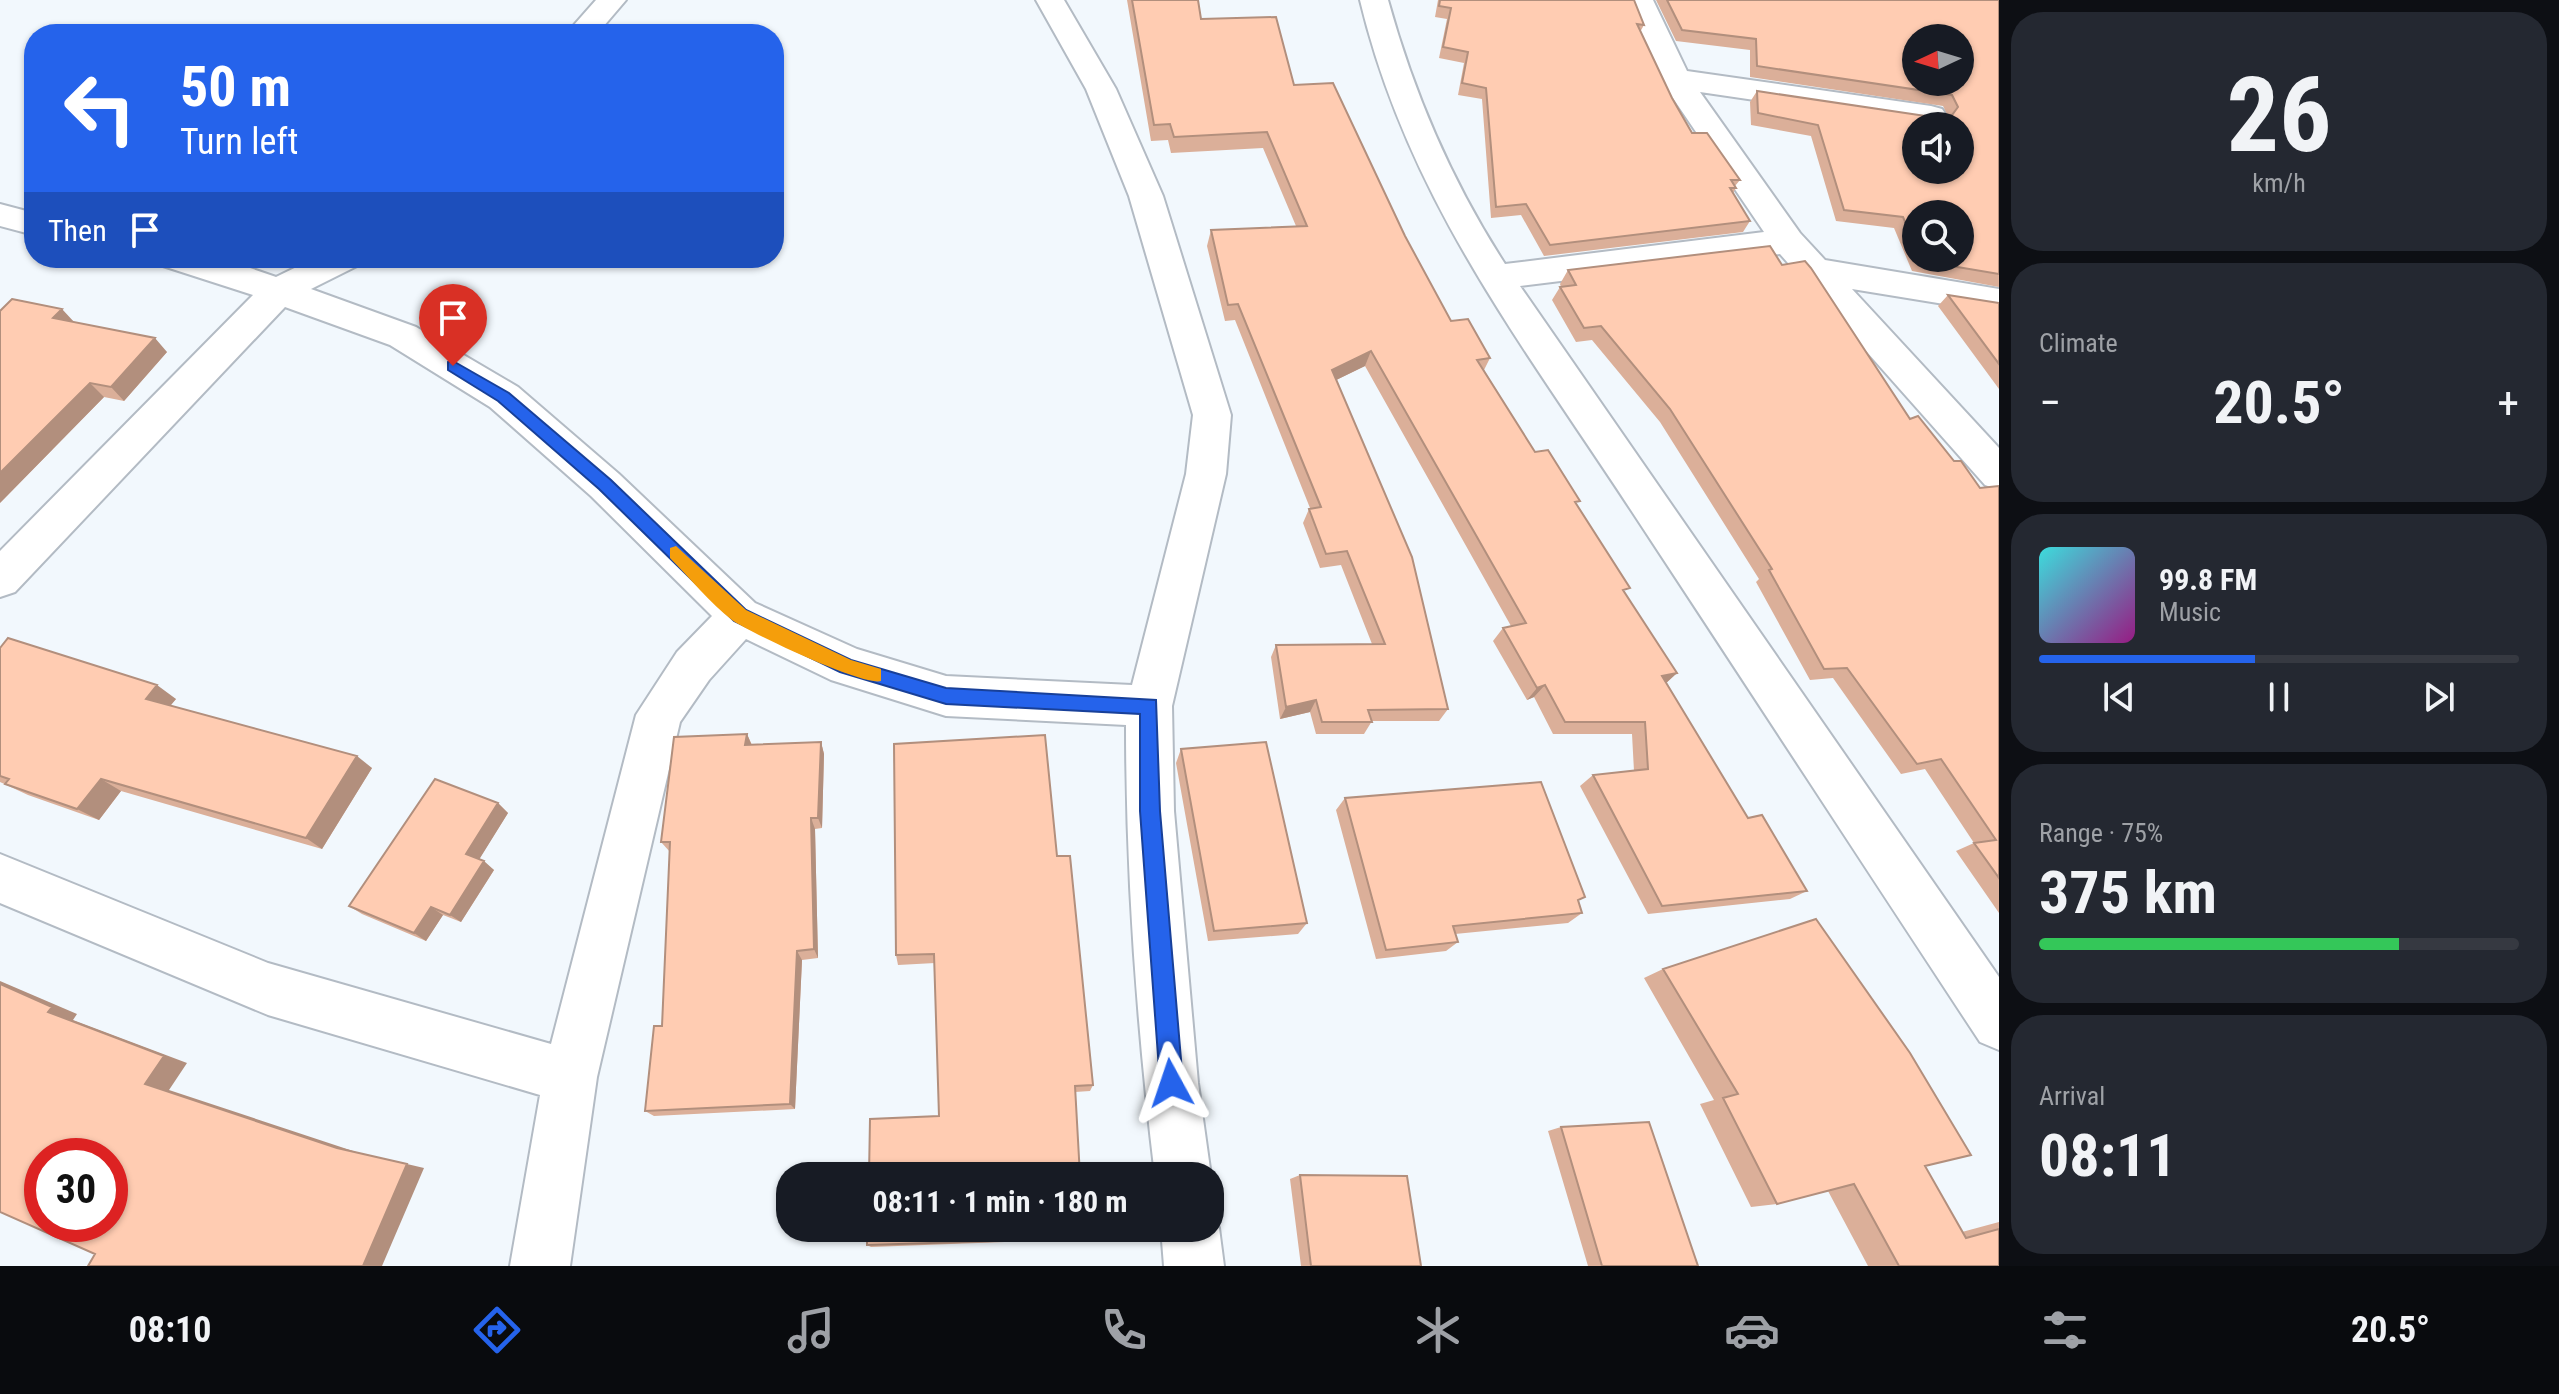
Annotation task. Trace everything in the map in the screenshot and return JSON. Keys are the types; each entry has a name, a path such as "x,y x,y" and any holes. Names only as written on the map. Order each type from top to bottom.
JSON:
{"street":[{"path":"590,24 612,0"},
{"path":"1050,0 1101,89 1146,196 1212,415 1206,474 1149,706 1150,811 1171,1083 1181,1162"},
{"path":"1374,0 1382,40 1414,129 1496,277 1999,1023"},
{"path":"1639,0 1675,79 1788,241 1999,474"},
{"path":"1675,79 1903,112"},
{"path":"0,215 24,221"},
{"path":"1496,277 1788,241"},
{"path":"208,268 280,290 403,336 504,397 605,485 740,616 847,666 946,696 1149,706"},
{"path":"0,579 280,290 325,268"},
{"path":"1818,271 1987,298"},
{"path":"540,1266 570,1077 659,715 693,666 740,616"},
{"path":"0,878 268,989 570,1077"},
{"path":"1191,1242 1194,1266"}],"building":[{"path":"1132,0 1198,0 1201,19 1276,17 1294,85 1333,83 1405,236 1451,321 1468,319 1490,358 1477,360 1535,452 1548,450 1580,501 1575,502 1630,588 1623,590 1677,673 1662,676 1748,818 1762,815 1807,891 1662,906 1593,775 1648,769 1645,722 1565,722 1545,685 1537,688 1503,628 1526,623 1371,351 1332,370 1412,557 1448,709 1368,710 1372,722 1322,722 1316,700 1286,707 1276,645 1385,644 1347,551 1326,554 1309,509 1321,507 1238,304 1228,305 1211,230 1307,226 1267,132 1174,137 1170,124 1154,125"},
{"path":"1440,0 1634,0 1644,25 1637,24 1672,98 1692,133 1707,133 1740,180 1731,180 1736,188 1730,188 1750,221 1550,245 1526,204 1496,207 1486,88 1462,83 1468,52 1443,47 1451,8 1439,6"},
{"path":"1667,0 1999,0 1999,274 1974,270 1974,200 1902,200 1902,217 1844,210 1818,125 1758,113 1757,91 1902,113 1902,184 1974,184 1974,112 1954,112 1958,107 1952,96 1974,96 1974,24 1902,24 1902,88 1757,66 1756,39 1682,30"},
{"path":"1770,246 1782,265 1805,261 1811,268 1910,419 1918,416 1954,461 1961,461 1980,488 1999,486 1999,878 1974,843 1996,840 1941,759 1917,764 1847,668 1824,669 1769,570 1772,569 1670,409 1601,326 1584,328 1560,287 1576,285 1568,270"},
{"path":"1948,295 1999,303 1999,364"},
{"path":"12,299 62,309 53,318 155,338 111,387 90,383 0,473 0,311"},
{"path":"8,638 157,685 146,699 357,756 306,838 101,779 77,809 5,784 9,779 0,776 0,648"},
{"path":"747,734 745,745 821,742 818,818 811,818 814,949 797,951 790,1104 645,1111 654,1026 662,1026 670,842 661,842 674,737"},
{"path":"1045,735 1057,856 1070,856 1093,1085 1075,1086 1079,1162 869,1162 870,1119 939,1116 934,954 896,955 894,744"},
{"path":"1266,742 1307,923 1214,931 1181,749"},
{"path":"435,779 498,803 466,854 484,861 450,915 431,907 414,933 349,906"},
{"path":"1541,782 1585,897 1578,900 1582,913 1453,926 1458,942 1386,950 1345,798"},
{"path":"1816,919 1910,1053 1971,1155 1925,1166 1966,1238 1999,1229 1999,1266 1899,1266 1854,1184 1777,1204 1723,1098 1738,1094 1663,969"},
{"path":"0,984 52,1007 48,1012 164,1056 145,1084 337,1148 407,1164 363,1266 88,1266 95,1254 68,1242 128,1242 128,1138 24,1138 24,1223 0,1212"},
{"path":"1649,1122 1698,1266 1602,1266 1561,1127"},
{"path":"1300,1175 1407,1176 1421,1266 1311,1266"},
{"path":"867,1242 960,1242 867,1245"}],"slow traffic":[{"path":"676,553 740,616 847,666 875,675"}],"route":[{"path":"453,366 504,397 605,485 740,616 847,666 946,696 1149,706 1150,811 1171,1083"}]}
